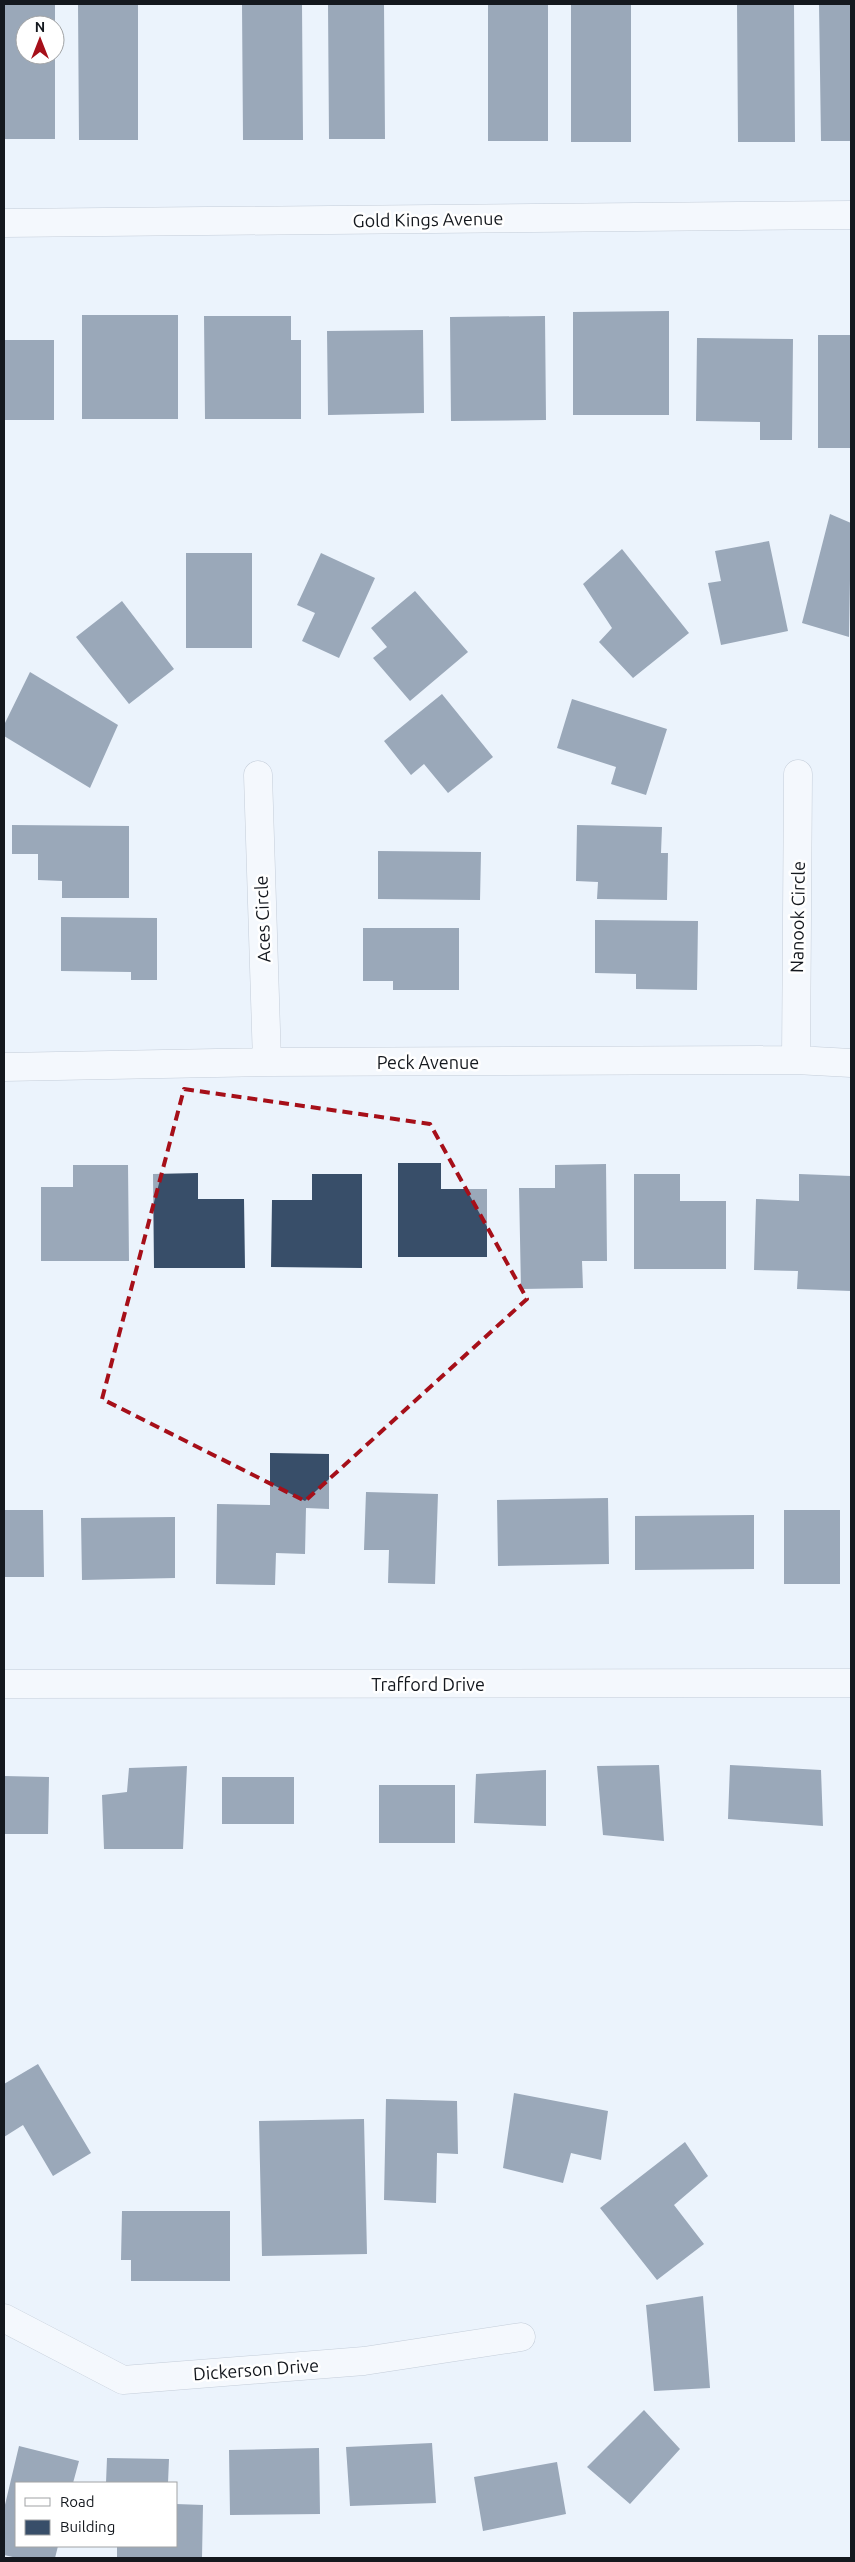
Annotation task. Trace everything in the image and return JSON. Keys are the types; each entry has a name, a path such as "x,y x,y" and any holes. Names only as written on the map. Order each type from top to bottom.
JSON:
{"street":[{"name":"Gold Kings Avenue","path":"4,223 851,215"},
{"name":"Nanook Circle","path":"796,1060 798,774"},
{"name":"Aces Circle","path":"258,775 267,1062"},
{"name":"Peck Avenue","path":"4,1067 267,1062 796,1060 851,1063"},
{"name":"Trafford Drive","path":"4,1684 851,1683"},
{"name":"Dickerson Drive","path":"4,2318 123,2380 364,2361 521,2337"}],"highlighted area":[{"path":"184,1089 430,1124 527,1299 305,1501 102,1399"}],"building":[{"path":"4,4 55,4 55,15 15,15 15,65 55,65 55,139 4,139"},
{"path":"78,4 138,4 138,140 79,140"},
{"path":"242,4 302,4 303,140 243,140"},
{"path":"328,4 384,4 385,139 329,139"},
{"path":"488,4 548,4 548,141 488,141"},
{"path":"571,4 631,4 631,142 571,142"},
{"path":"737,4 794,4 795,142 738,142"},
{"path":"819,4 851,4 851,141 821,141"},
{"path":"669,311 669,415 573,415 573,312"},
{"path":"82,315 178,315 178,419 82,419"},
{"path":"204,316 291,316 291,340 301,340 301,419 205,419"},
{"path":"545,316 546,420 451,421 450,317"},
{"path":"423,330 424,413 328,415 327,331"},
{"path":"818,335 851,335 851,448 818,448"},
{"path":"697,338 793,339 792,440 760,440 760,422 696,421"},
{"path":"4,340 54,340 54,420 4,420"},
{"path":"830,514 851,523 849,637 802,623"},
{"path":"769,541 788,631 721,645 708,583 721,581 715,551"},
{"path":"622,549 689,633 633,678 599,642 612,628 583,584"},
{"path":"186,553 252,553 252,648 186,648"},
{"path":"321,553 375,578 339,658 302,641 315,613 297,605"},
{"path":"415,591 468,652 410,701 373,658 387,647 371,628"},
{"path":"122,601 174,669 129,704 76,637"},
{"path":"30,672 118,725 90,788 4,736 4,725"},
{"path":"442,694 493,757 448,793 424,764 411,775 384,741"},
{"path":"572,699 667,729 646,795 611,784 616,767 557,748"},
{"path":"12,825 129,826 129,898 62,898 62,881 38,880 38,854 12,854"},
{"path":"577,825 662,827 661,853 668,853 667,900 597,899 598,882 576,881"},
{"path":"378,851 481,852 480,900 378,899"},
{"path":"61,917 157,918 157,980 131,980 131,972 61,971"},
{"path":"595,920 698,921 697,990 636,989 636,974 595,973"},
{"path":"363,928 459,928 459,990 393,990 393,981 363,981"},
{"path":"398,1163 441,1163 441,1189 487,1189 487,1257 398,1257"},
{"path":"606,1164 607,1261 582,1261 583,1288 521,1289 519,1188 555,1188 555,1165"},
{"path":"73,1165 128,1165 129,1261 41,1261 41,1187 73,1187"},
{"path":"198,1173 198,1199 244,1199 245,1268 154,1268 153,1174"},
{"path":"312,1174 362,1174 362,1268 271,1267 272,1200 312,1200"},
{"path":"634,1174 680,1174 680,1201 726,1201 726,1269 634,1269"},
{"path":"799,1174 851,1176 851,1291 797,1289 798,1271 754,1270 756,1199 799,1201"},
{"path":"270,1453 329,1454 329,1509 306,1508 305,1554 276,1553 275,1585 216,1584 217,1504 270,1505"},
{"path":"366,1492 438,1494 435,1584 388,1583 389,1550 364,1550"},
{"path":"608,1498 609,1564 498,1566 497,1500"},
{"path":"4,1510 43,1510 44,1577 4,1577"},
{"path":"784,1510 840,1510 840,1584 784,1584"},
{"path":"754,1515 754,1569 635,1570 635,1516"},
{"path":"175,1517 175,1578 82,1580 81,1518"},
{"path":"659,1765 664,1841 603,1835 597,1766"},
{"path":"730,1765 821,1770 823,1826 728,1819"},
{"path":"187,1766 183,1849 104,1849 102,1795 127,1792 129,1768"},
{"path":"546,1770 546,1826 474,1823 476,1774"},
{"path":"4,1776 49,1777 48,1834 4,1834"},
{"path":"222,1777 294,1777 294,1824 222,1824"},
{"path":"379,1785 455,1785 455,1843 379,1843"},
{"path":"38,2064 91,2153 53,2176 23,2125 4,2137 4,2084"},
{"path":"514,2093 608,2111 601,2160 571,2153 563,2183 503,2168"},
{"path":"386,2099 457,2101 458,2154 437,2153 436,2203 384,2200"},
{"path":"364,2119 367,2254 262,2256 259,2121"},
{"path":"685,2142 708,2176 674,2205 704,2244 657,2280 600,2208"},
{"path":"122,2211 230,2211 230,2281 131,2281 131,2260 121,2260"},
{"path":"703,2296 710,2388 654,2391 646,2305"},
{"path":"644,2410 680,2449 630,2504 587,2467"},
{"path":"432,2443 436,2503 350,2506 346,2447"},
{"path":"19,2446 79,2461 73,2482 15,2482 15,2547 58,2547 55,2558 17,2558 4,2555 4,2509"},
{"path":"319,2448 320,2514 230,2515 229,2450"},
{"path":"107,2458 169,2459 168,2482 106,2482"},
{"path":"557,2462 566,2514 483,2531 474,2477"},
{"path":"178,2504 203,2505 202,2558 117,2558 117,2547 178,2547"}]}
